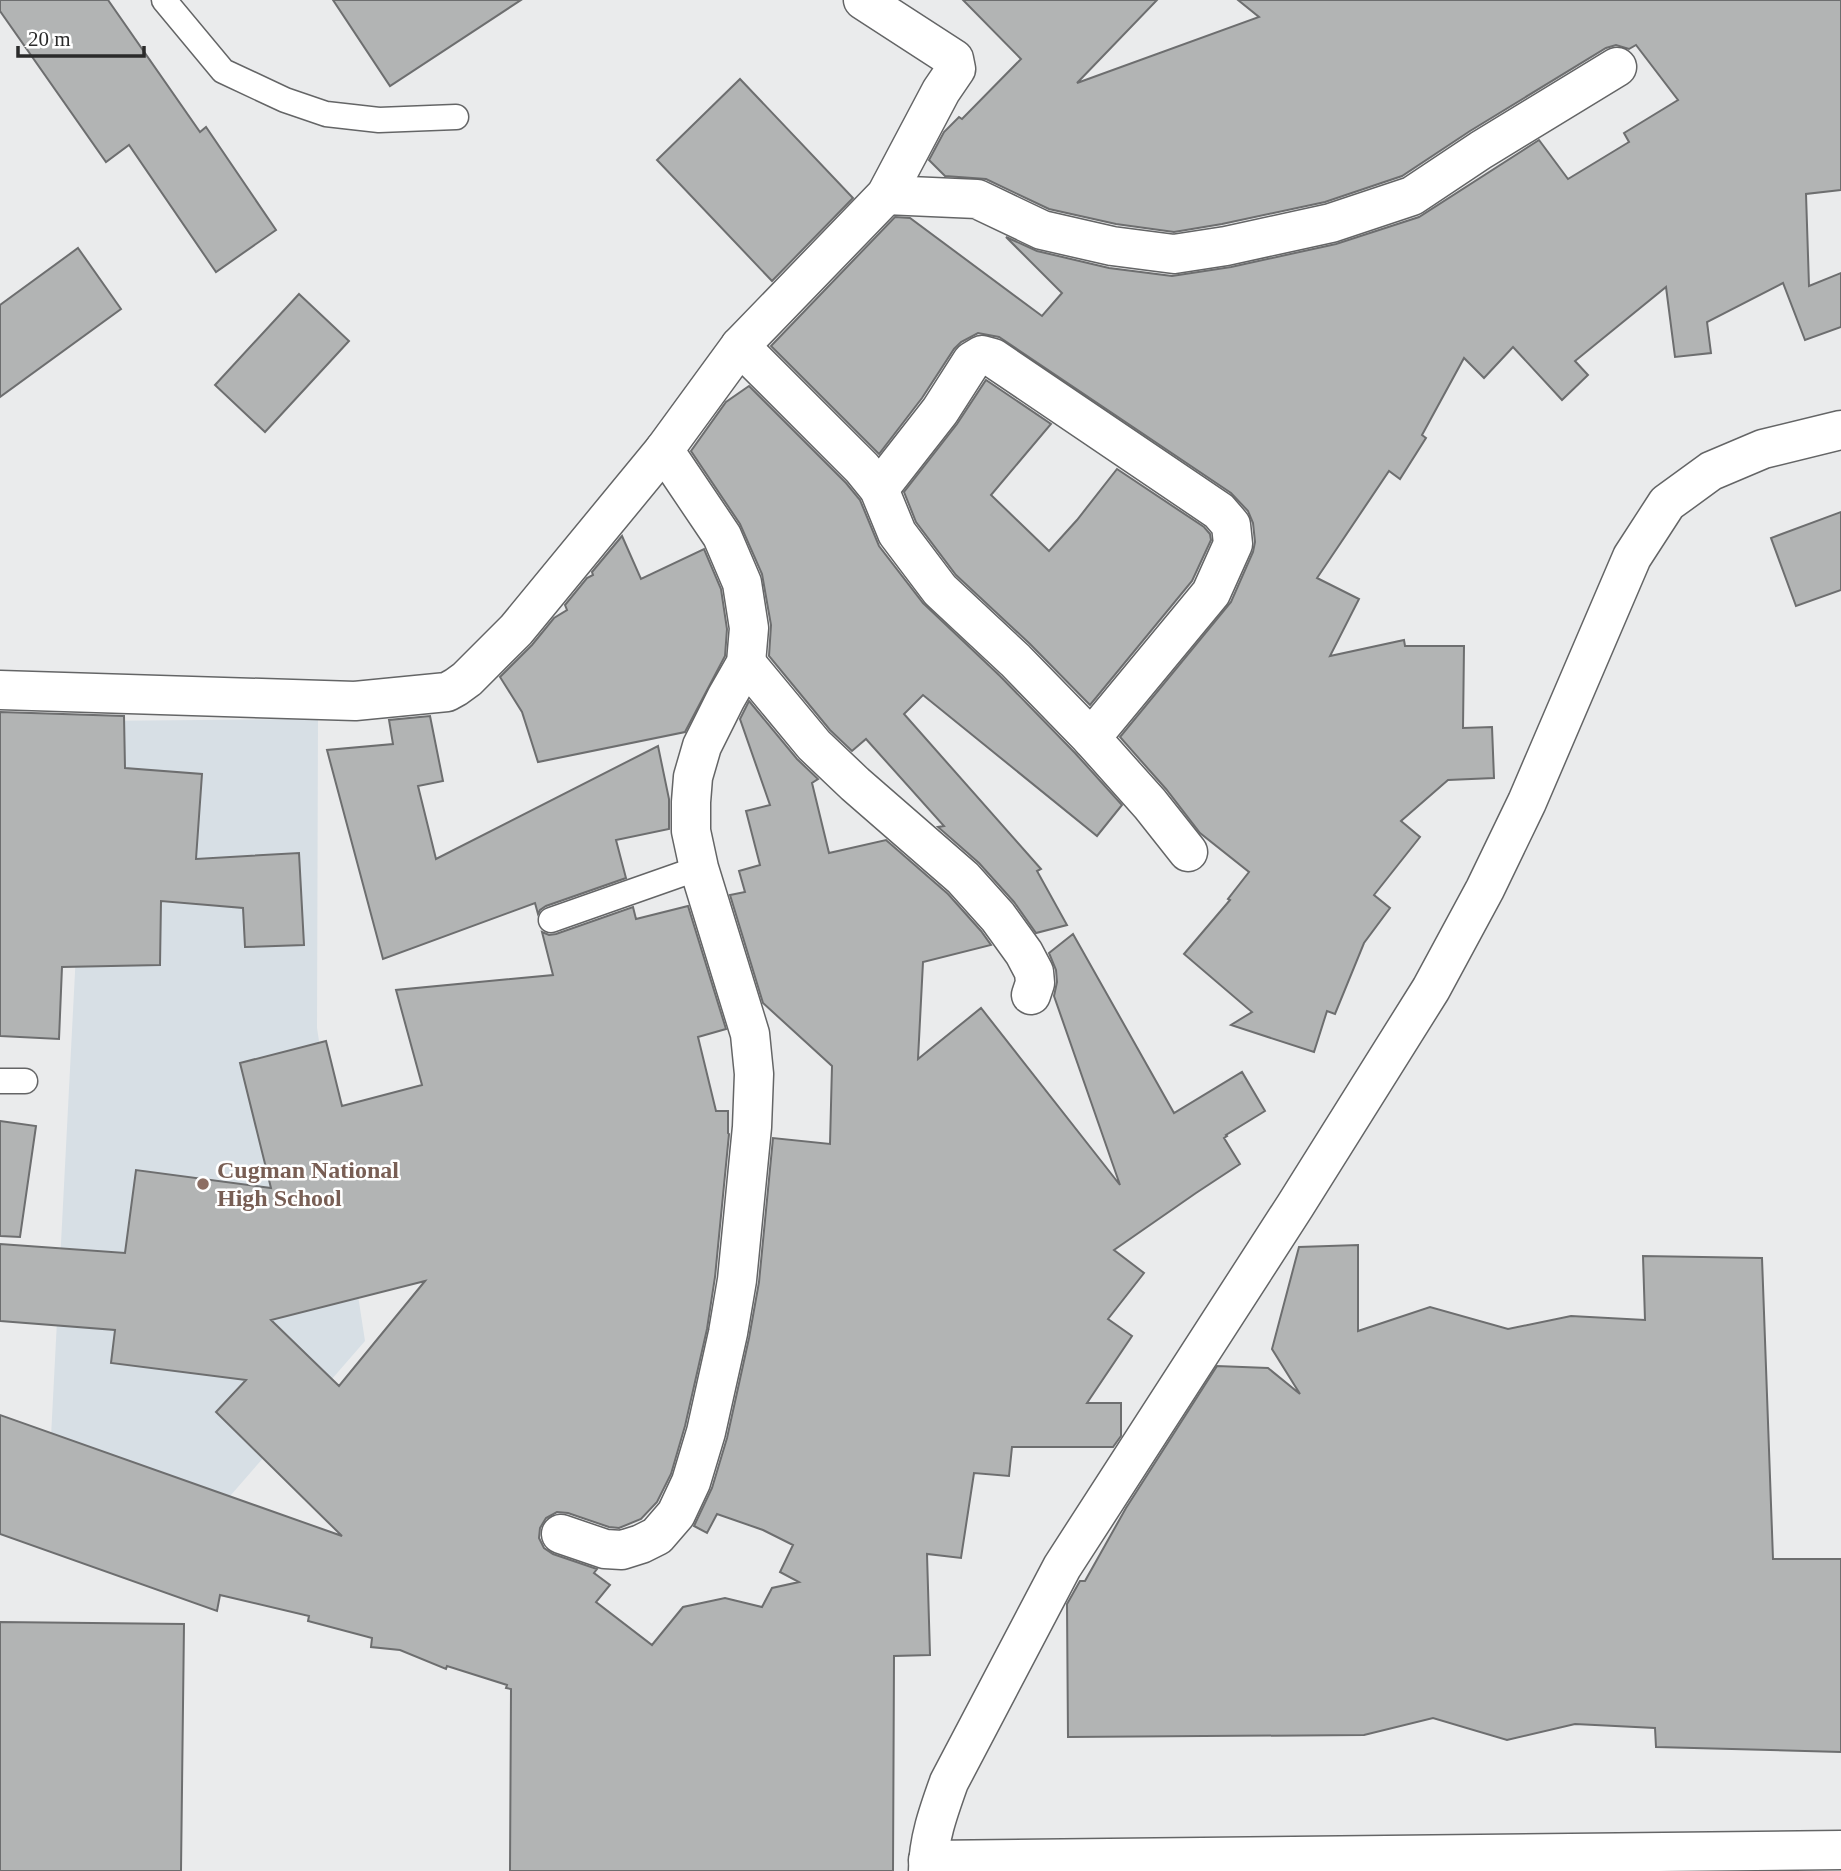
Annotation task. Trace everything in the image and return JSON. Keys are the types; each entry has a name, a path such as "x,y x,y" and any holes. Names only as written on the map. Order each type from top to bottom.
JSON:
{"street":[{"path":"0,690 355,701 447,692 467,679 516,630 664,450 740,346 886,195 941,91 956,69 954,59 863,0"},
{"path":"886,195 977,199 1042,230 1111,246 1174,254 1226,246 1331,223 1412,196 1481,150 1617,67"},
{"path":"740,346 862,468 878,489 897,533 940,590 1015,660 1091,738 1150,804 1188,852"},
{"path":"878,489 940,411 972,361 982,355 993,358 1220,511 1231,525 1233,544 1211,593 1091,738"},
{"path":"1841,430 1763,449 1711,471 1667,503 1632,557 1527,802 1485,889 1431,989 1295,1206 1062,1567 949,1782 936,1819 928,1865 1442,1863 1841,1850"},
{"path":"561,1534 605,1549 622,1550 657,1536 677,1514 691,1482 706,1432 729,1333 752,1127 754,1074 750,1034 699,868 691,831 694,777 702,747 746,663 749,628 742,583 722,536 664,450"},
{"path":"746,663 814,746 963,878 998,917 1034,972 1035,983 1031,995"}],"lane":[{"path":"164,0 223,71 285,100 326,114 379,120 456,117"},
{"path":"551,920 699,868"},
{"path":"0,1080 25,1081"}],"shaded area":[{"name":"Cugman National High School","path":"318,719 317,1028 365,1341 224,1503 51,1437 88,721"}],"building":[{"path":"0,0 108,0 200,132 206,127 276,230 216,272 129,145 106,162 0,11"},
{"path":"333,0 521,0 390,86"},
{"path":"963,0 1157,0 1077,83 1259,17 1238,0 1841,0 1841,190 1806,194 1809,286 1841,273 1841,327 1805,340 1783,283 1707,322 1711,353 1675,357 1666,287 1575,361 1588,375 1562,400 1513,347 1484,378 1464,358 1422,435 1426,438 1400,479 1389,471 1317,578 1359,599 1330,656 1404,640 1405,646 1464,646 1463,728 1492,727 1494,778 1448,780 1401,821 1420,837 1374,895 1390,908 1364,943 1335,1014 1327,1011 1314,1052 1231,1025 1252,1012 1184,954 1230,900 1228,899 1249,872 1200,833 1120,737 1231,602 1255,542 1253,523 1248,511 1231,493 999,337 978,333 961,342 879,454 771,346 895,217 910,218 1042,316 1062,293 1006,237 1037,251 1109,268 1172,276 1231,267 1336,244 1419,217 1539,140 1568,179 1629,142 1624,133 1678,100 1636,45 1629,49 1616,45 1606,48 1470,131 1402,176 1325,202 1222,224 1174,232 1116,224 1049,209 986,179 945,176 929,160 944,132 959,117 962,119 1021,59"},
{"path":"740,79 853,198 772,281 657,160"},
{"path":"78,248 121,309 0,397 0,305"},
{"path":"299,294 349,341 265,432 215,385"},
{"path":"986,380 1051,424 991,495 1049,551 1117,469 1204,527 1210,534 1211,540 1192,581 1090,705 956,575 916,522 904,492 957,424"},
{"path":"749,386 860,500 879,546 923,603 1000,676 1122,805 1097,836 923,695 904,714 1041,869 1037,871 1067,925 1036,933 1014,902 979,863 938,827 944,826 866,739 852,751 830,730 769,656 771,625 762,574 740,524 691,451 726,402"},
{"path":"1841,512 1841,590 1796,606 1771,538"},
{"path":"622,536 641,579 704,549 721,589 727,629 725,656 685,732 538,762 522,712 500,677 554,618 567,610 565,605 587,578 593,575 592,572"},
{"path":"749,701 797,759 818,779 812,783 829,853 886,840 948,894 991,945 923,962 918,1059 981,1008 1120,1185 1054,996 1056,970 1049,953 1073,934 1174,1113 1242,1072 1265,1111 1224,1138 1240,1164 1114,1250 1144,1273 1108,1319 1132,1336 1087,1403 1121,1403 1121,1436 1113,1447 1012,1447 1009,1476 974,1473 961,1558 927,1554 930,1655 894,1656 893,1871 510,1871 511,1689 506,1688 507,1685 447,1666 446,1669 400,1650 371,1647 372,1638 308,1621 309,1616 220,1595 217,1611 0,1534 0,1415 342,1536 216,1412 246,1380 111,1363 115,1330 0,1321 0,1244 125,1253 136,1170 271,1188 240,1063 326,1041 342,1106 422,1085 396,990 553,975 542,932 556,934 633,907 636,919 688,906 726,1029 698,1037 716,1111 728,1111 729,1134 715,1277 707,1329 685,1426 671,1474 657,1502 641,1519 619,1528 557,1512 546,1518 540,1528 539,1538 544,1548 553,1554 597,1569 594,1573 610,1585 596,1602 652,1645 683,1607 725,1598 762,1607 772,1588 799,1582 780,1572 793,1545 763,1530 717,1514 707,1533 694,1526 712,1488 727,1438 749,1338 759,1282 773,1138 830,1144 832,1066 763,1003 730,895 745,892 739,871 760,865 746,811 770,805 740,719","holes":["425,1281 339,1386 271,1320"]},
{"path":"0,712 124,716 125,768 202,774 196,859 299,853 304,945 245,947 243,908 161,901 160,965 62,967 59,1039 0,1036"},
{"path":"430,716 443,781 418,786 436,859 658,746 669,799 669,829 616,840 626,878 546,906 538,914 535,903 383,959 327,750 393,744 389,720"},
{"path":"0,1121 36,1126 20,1237 0,1236"},
{"path":"1358,1245 1358,1331 1430,1307 1508,1329 1571,1316 1645,1320 1643,1256 1762,1258 1773,1559 1841,1559 1841,1752 1656,1747 1655,1728 1575,1724 1507,1740 1433,1718 1364,1735 1068,1737 1067,1604 1080,1581 1085,1581 1126,1508 1217,1366 1268,1368 1300,1394 1272,1349 1299,1247"},
{"path":"0,1622 184,1624 181,1871 0,1871"}],"place":[{"name":"Cugman National High School","path":"203,1184"}]}
